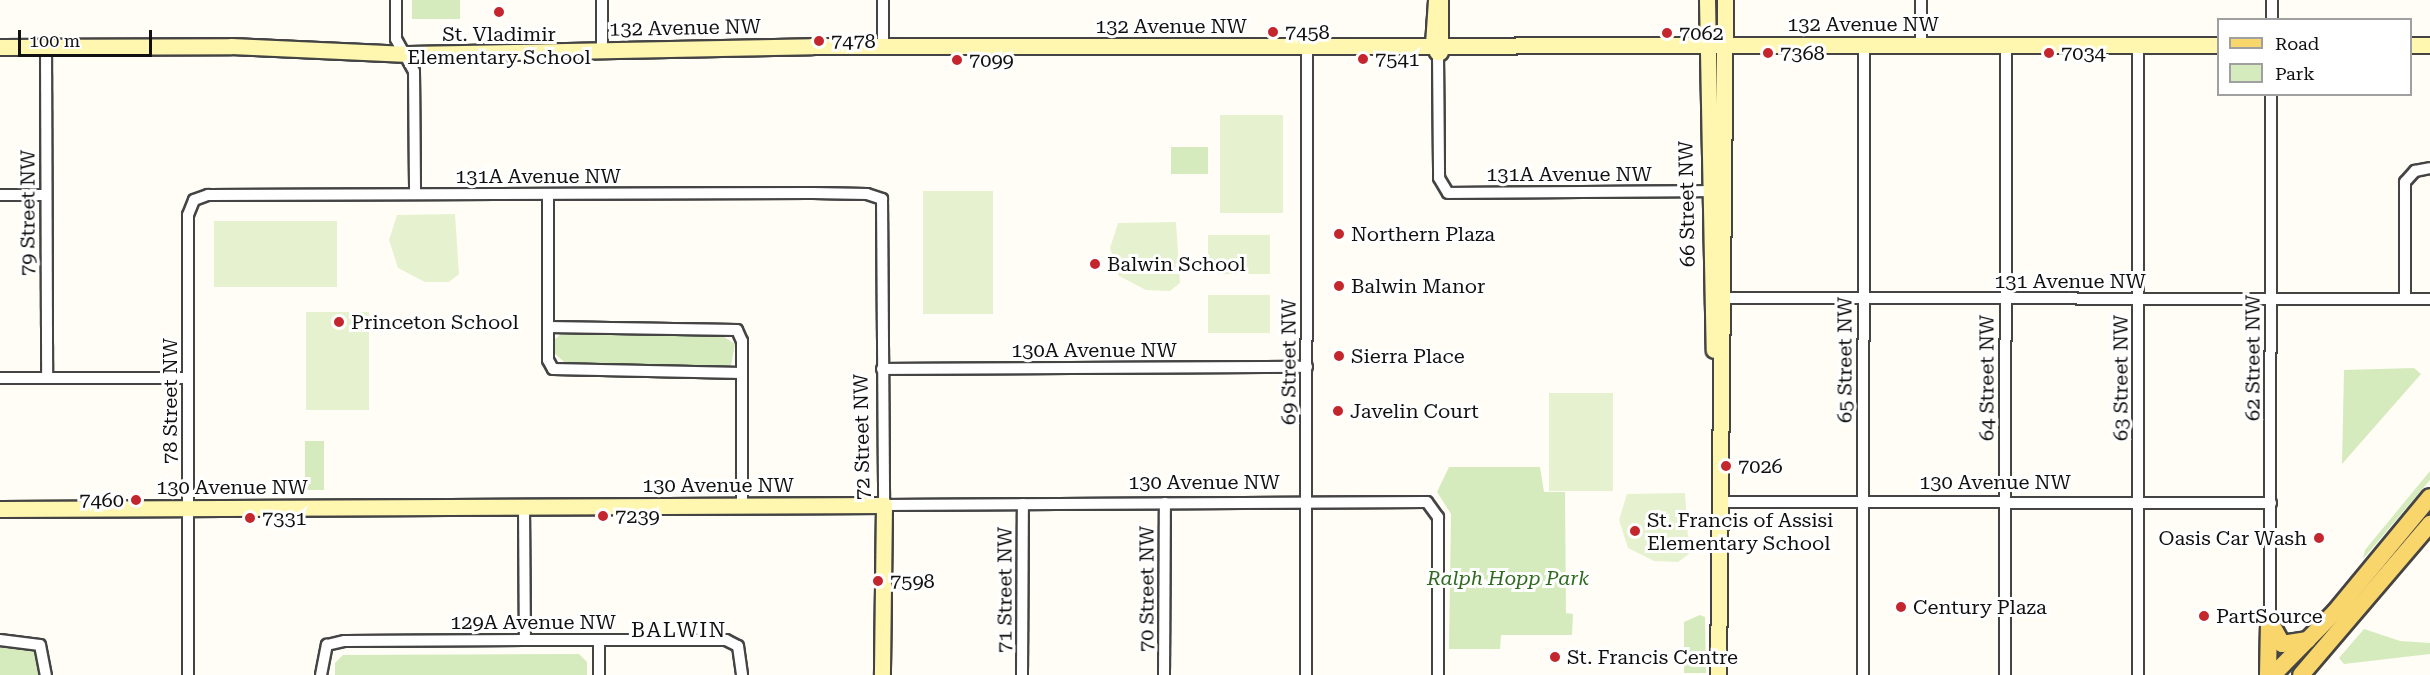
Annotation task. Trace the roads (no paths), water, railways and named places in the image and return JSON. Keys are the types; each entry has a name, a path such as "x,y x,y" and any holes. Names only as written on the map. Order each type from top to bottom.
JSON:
{"main road":[{"path":"2270,675 2309,640 2430,497"},
{"path":"2301,675 2430,524"},
{"path":"2270,622 2282,644 2309,640"},
{"path":"2270,622 2270,675"}],"street":[{"path":"396,0 396,39 408,54 414,71 416,194"},
{"path":"602,0 602,51"},
{"path":"883,0 883,46"},
{"path":"1438,0 1438,48"},
{"name":"66 Street NW","path":"1707,0 1708,191 1717,298 1720,406 1718,675"},
{"name":"66 Street NW","path":"1717,298 1725,191 1725,0"},
{"path":"1921,0 1921,45"},
{"path":"2272,0 2272,18"},
{"name":"132 Avenue NW","path":"0,47 231,46 408,54 883,46 1508,50 1707,45 2217,45"},
{"name":"65 Street NW","path":"1863,675 1864,45"},
{"name":"64 Street NW","path":"2005,675 2006,45"},
{"name":"63 Street NW","path":"2138,45 2138,675"},
{"path":"2412,45 2430,45"},
{"name":"79 Street NW","path":"46,47 47,378"},
{"name":"131A Avenue NW","path":"1438,48 1439,178 1448,193 1725,191"},
{"name":"69 Street NW","path":"1306,675 1307,49"},
{"name":"62 Street NW","path":"2270,622 2271,96"},
{"path":"2405,299 2408,176 2430,168"},
{"name":"131A Avenue NW","path":"194,200 208,195 416,194 867,194 882,199"},
{"path":"548,194 548,360 562,373 742,373"},
{"path":"0,195 46,195"},
{"name":"72 Street NW","path":"882,199 884,505 882,675"},
{"name":"78 Street NW","path":"188,675 188,215 194,200"},
{"name":"131 Avenue NW","path":"1717,298 2430,299"},
{"path":"548,327 737,330 742,373 742,507"},
{"name":"130A Avenue NW","path":"882,369 1306,367"},
{"path":"0,378 188,378"},
{"name":"130 Avenue NW","path":"0,509 742,507 1307,502 1435,506 1438,675"},
{"name":"130 Avenue NW","path":"1718,502 2271,503"},
{"name":"70 Street NW","path":"1164,675 1165,503"},
{"name":"71 Street NW","path":"1022,675 1023,504"},
{"path":"524,507 525,640"},
{"path":"0,640 40,645 46,675"},
{"name":"129A Avenue NW","path":"321,675 327,645 525,640 726,640 738,646 742,675"},
{"path":"599,640 599,675"}],"place":[{"name":"St. Vladimir Elementary School","path":"499,12"},
{"name":"7458","path":"1273,32"},
{"name":"7062","path":"1667,33"},
{"name":"7478","path":"819,41"},
{"name":"7368","path":"1768,53"},
{"name":"7034","path":"2049,53"},
{"name":"7541","path":"1363,59"},
{"name":"7099","path":"957,60"},
{"name":"Northern Plaza","path":"1339,234"},
{"name":"Balwin School","path":"1095,264"},
{"name":"Balwin Manor","path":"1339,286"},
{"name":"Princeton School","path":"339,322"},
{"name":"Sierra Place","path":"1339,356"},
{"name":"Javelin Court","path":"1338,411"},
{"name":"7026","path":"1726,466"},
{"name":"7460","path":"136,500"},
{"name":"7239","path":"603,516"},
{"name":"7331","path":"250,518"},
{"name":"St. Francis of Assisi Elementary School","path":"1635,531"},
{"name":"Oasis Car Wash","path":"2319,538"},
{"name":"7598","path":"878,581"},
{"name":"Century Plaza","path":"1901,607"},
{"name":"PartSource","path":"2204,616"},
{"name":"St. Francis Centre","path":"1555,657"}],"district":[{"name":"BALWIN","path":"679,630"}],"park label":[{"name":"Ralph Hopp Park","path":"1508,578"}]}
